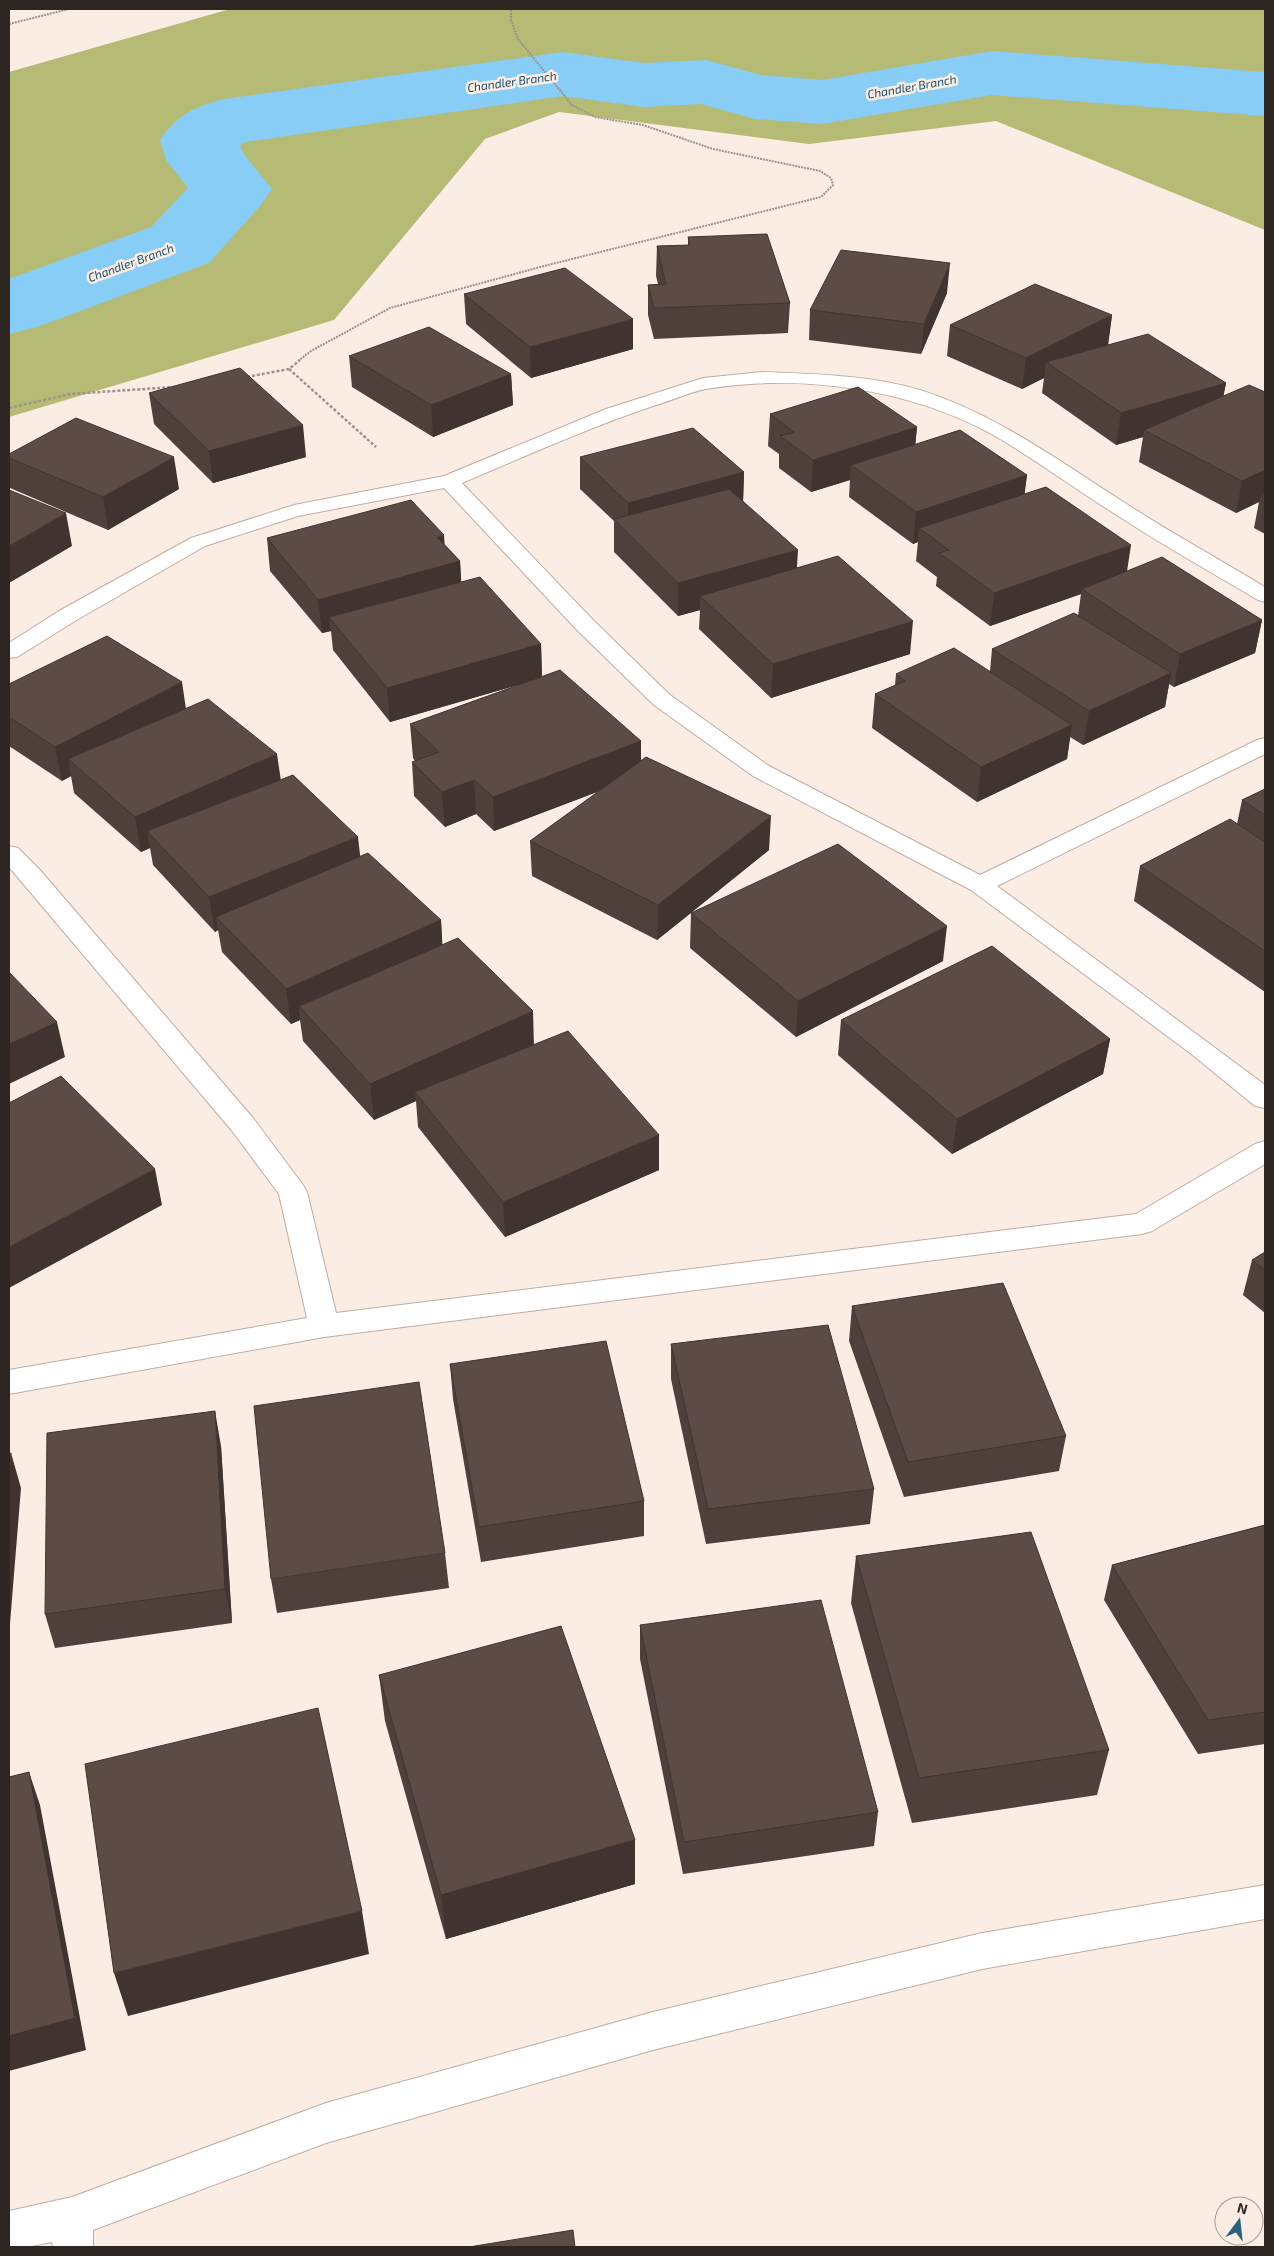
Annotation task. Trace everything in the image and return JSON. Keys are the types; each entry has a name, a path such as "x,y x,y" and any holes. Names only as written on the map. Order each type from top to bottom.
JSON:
{"lane":[{"path":"9,652 67,616 198,542 294,510 450,481 613,414 703,384 762,378 819,380 865,385 913,394 958,410 1002,432 1120,509 1265,596"},
{"path":"450,481 585,625 662,700 761,771 980,885 1200,1047 1265,1099"},
{"path":"980,885 1265,745"},
{"path":"9,853 32,874 243,1125 293,1192 324,1326"},
{"path":"9,1382 324,1326 1142,1224 1265,1151"},
{"path":"9,2231 72,2232 326,2123 652,2031 982,1951 1264,1904"}],"path":[{"path":"9,24 69,9"},
{"path":"244,378 289,368 311,351 390,308 544,266 774,210 820,197 830,191 833,185 831,178 820,171 713,149 644,125 595,117 572,105 518,39 511,20 511,9"},
{"path":"289,368 419,486"},
{"path":"9,408 50,398 93,391 176,387"}],"green space":[{"path":"230,9 1265,9 1265,230 996,121 809,144 559,112 485,139 334,320 9,417 9,72"}],"building":[{"path":"767,234 790,303 654,308 648,285 666,284 657,246 690,245 688,237"},
{"path":"841,250 950,263 924,324 810,310"},
{"path":"565,268 633,319 530,347 464,294"},
{"path":"1035,284 1112,315 1026,358 950,325"},
{"path":"429,327 511,374 431,405 349,356"},
{"path":"1148,334 1226,383 1121,413 1046,362"},
{"path":"240,368 303,425 209,451 149,393"},
{"path":"1249,385 1265,392 1265,470 1242,481 1144,430"},
{"path":"858,387 917,427 813,460 780,436 794,432 770,414"},
{"path":"76,418 174,457 103,497 9,458 9,454"},
{"path":"693,428 744,472 628,503 580,457"},
{"path":"960,430 1027,475 916,512 851,465"},
{"path":"1046,487 1131,545 994,593 939,553 949,550 919,528"},
{"path":"729,489 798,550 678,583 614,519"},
{"path":"9,490 66,513 9,546"},
{"path":"411,500 444,535 437,537 460,561 318,600 267,538"},
{"path":"838,556 913,621 773,664 700,596"},
{"path":"1162,557 1262,620 1180,654 1082,589"},
{"path":"480,577 541,644 387,688 329,617"},
{"path":"1074,613 1171,673 1089,711 992,649"},
{"path":"107,636 182,682 55,747 9,717 9,684"},
{"path":"954,648 1072,725 981,767 875,694 905,681 896,674"},
{"path":"560,670 641,741 493,797 474,780 442,792 412,762 439,752 410,724"},
{"path":"208,699 277,754 135,817 68,759"},
{"path":"646,757 771,816 658,905 530,841"},
{"path":"293,775 358,837 209,897 147,831"},
{"path":"1265,789 1265,815 1242,800"},
{"path":"1230,819 1265,842 1265,951 1140,866"},
{"path":"838,844 947,926 798,1001 691,913"},
{"path":"368,853 441,920 286,989 216,917"},
{"path":"458,938 533,1011 370,1084 299,1006"},
{"path":"992,946 1110,1039 957,1119 841,1020"},
{"path":"9,972 57,1022 9,1044"},
{"path":"568,1031 659,1135 503,1202 415,1092"},
{"path":"61,1076 155,1169 9,1247 9,1103"},
{"path":"1265,1252 1265,1270 1252,1260"},
{"path":"1003,1283 1066,1436 908,1462 852,1306"},
{"path":"828,1325 874,1489 708,1509 671,1344"},
{"path":"606,1341 644,1501 479,1527 450,1364"},
{"path":"419,1382 445,1553 271,1579 254,1406"},
{"path":"215,1411 225,1589 45,1614 47,1433"},
{"path":"11,1453 9,1480 9,1454"},
{"path":"1265,1525 1265,1712 1208,1720 1112,1565"},
{"path":"1031,1532 1109,1750 919,1778 856,1556"},
{"path":"821,1600 878,1812 684,1842 640,1625"},
{"path":"561,1626 635,1840 441,1895 379,1675"},
{"path":"318,1708 362,1911 114,1973 85,1764"},
{"path":"29,1772 75,2018 9,2036 9,1777"},
{"path":"573,2230 575,2247 469,2247"}],"waterway":[{"name":"Chandler Branch","path":"9,308 180,245 232,189 205,160 199,140 224,122 563,74 644,85 706,82 755,97 822,102 992,73 1265,94"}]}
